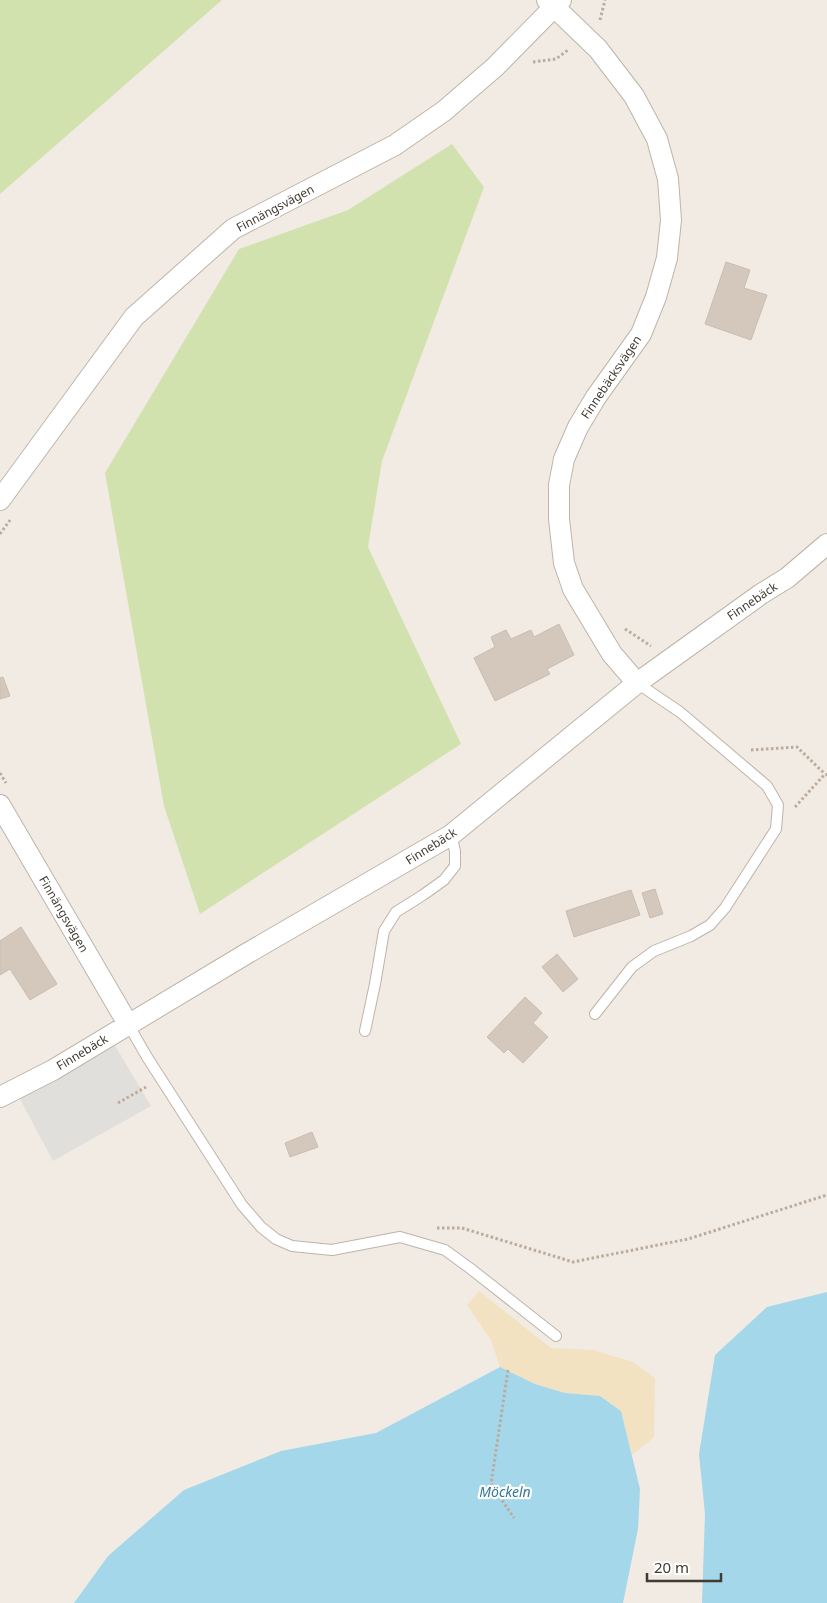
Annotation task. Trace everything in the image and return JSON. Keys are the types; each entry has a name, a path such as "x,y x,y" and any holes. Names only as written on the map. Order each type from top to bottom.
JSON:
{"street":[{"name":"Finnebäcksvägen","path":"554,2 598,49 634,96 657,139 668,179 671,220 667,258 656,297 640,334 596,397 578,428 564,459 559,485 559,519 564,563 573,589 612,654 637,683"},
{"name":"Finnängsvägen","path":"0,500 134,317 155,298 233,229 395,145 444,111 495,67 554,2"},
{"name":"Finnebäck","path":"0,1096 53,1070 246,954 450,836 637,683 760,594 787,578 827,544"},
{"name":"Finnängsvägen","path":"0,805 128,1024"}],"lane":[{"path":"595,1014 632,967 654,951 691,936 710,925 725,908 776,829 778,805 767,786 680,712 637,683"},
{"path":"365,1031 384,931 396,912 444,880 455,866 455,851 450,836"},
{"path":"128,1024 242,1205 261,1227 276,1239 292,1246 332,1250 400,1236 445,1250 471,1268 556,1336"}],"path":[{"path":"528,62 556,59 600,20 605,0"},
{"path":"620,622 626,631 655,648 665,662"},
{"path":"744,750 797,747 826,774 776,829"},
{"path":"118,1103 161,1078"},
{"path":"434,1228 462,1228 573,1262 688,1239 827,1195"},
{"path":"508,1370 491,1484 514,1518"}],"green space":[{"path":"0,0 222,0 0,194"},
{"path":"452,144 484,187 382,461 368,547 461,744 200,914 164,806 105,473 239,249 348,210"}],"sand":[{"path":"479,1291 551,1348 593,1350 633,1362 655,1378 654,1437 632,1455 621,1411 600,1396 565,1393 535,1384 500,1367 491,1340 467,1305"}],"shaded area":[{"path":"114,1044 151,1106 53,1161 20,1099"}],"water":[{"path":"827,1292 827,1603 702,1603 705,1514 699,1454 715,1355 767,1307"},
{"name":"Möckeln","path":"500,1367 535,1384 565,1393 600,1396 621,1411 640,1489 638,1529 623,1603 74,1603 108,1556 184,1490 281,1451 376,1433"}],"building":[{"path":"726,262 750,270 744,288 767,295 751,340 705,324"},
{"path":"559,624 574,655 547,669 550,674 495,701 474,658 495,647 491,637 506,630 511,639 531,630 534,637"},
{"path":"3,677 10,696 0,699 0,678"},
{"path":"655,889 663,914 650,918 642,893"},
{"path":"631,890 640,915 574,937 566,911"},
{"path":"21,927 57,984 30,1000 10,969 0,975 0,941"},
{"path":"557,954 578,979 563,992 542,967"},
{"path":"525,997 542,1013 533,1023 548,1037 523,1063 508,1049 504,1053 487,1037"},
{"path":"312,1132 318,1147 290,1157 285,1143"}]}
